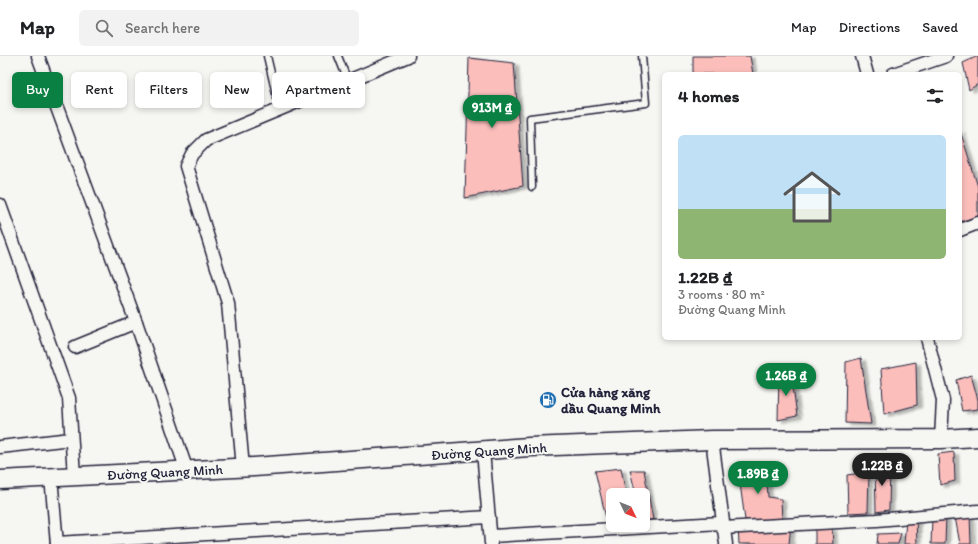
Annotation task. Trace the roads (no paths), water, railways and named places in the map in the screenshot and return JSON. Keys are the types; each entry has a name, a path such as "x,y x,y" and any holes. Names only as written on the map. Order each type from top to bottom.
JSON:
{"street":[{"path":"38,56 136,322 187,471"},
{"path":"365,74 408,56"},
{"path":"862,56 866,72"},
{"path":"899,72 946,56"},
{"path":"244,468 228,303 186,166 192,154 206,140 287,108"},
{"path":"0,204 2,220 69,398 74,476"},
{"path":"962,229 978,223"},
{"path":"75,347 136,322"},
{"path":"928,340 943,400 941,438"},
{"name":"Đường Quang Minh","path":"0,480 244,468 483,451 712,440 978,437"},
{"path":"0,447 71,439"},
{"path":"712,440 722,525 726,544"},
{"path":"483,451 491,540 722,525 877,520 978,511"},
{"path":"51,477 57,543 489,517"}],"lane":[{"path":"267,56 280,111"},
{"path":"338,56 344,72"},
{"path":"532,187 530,118 646,103 642,56"}],"place":[{"name":"Cửa hàng xăng dầu Quang Minh","path":"548,400"}]}
